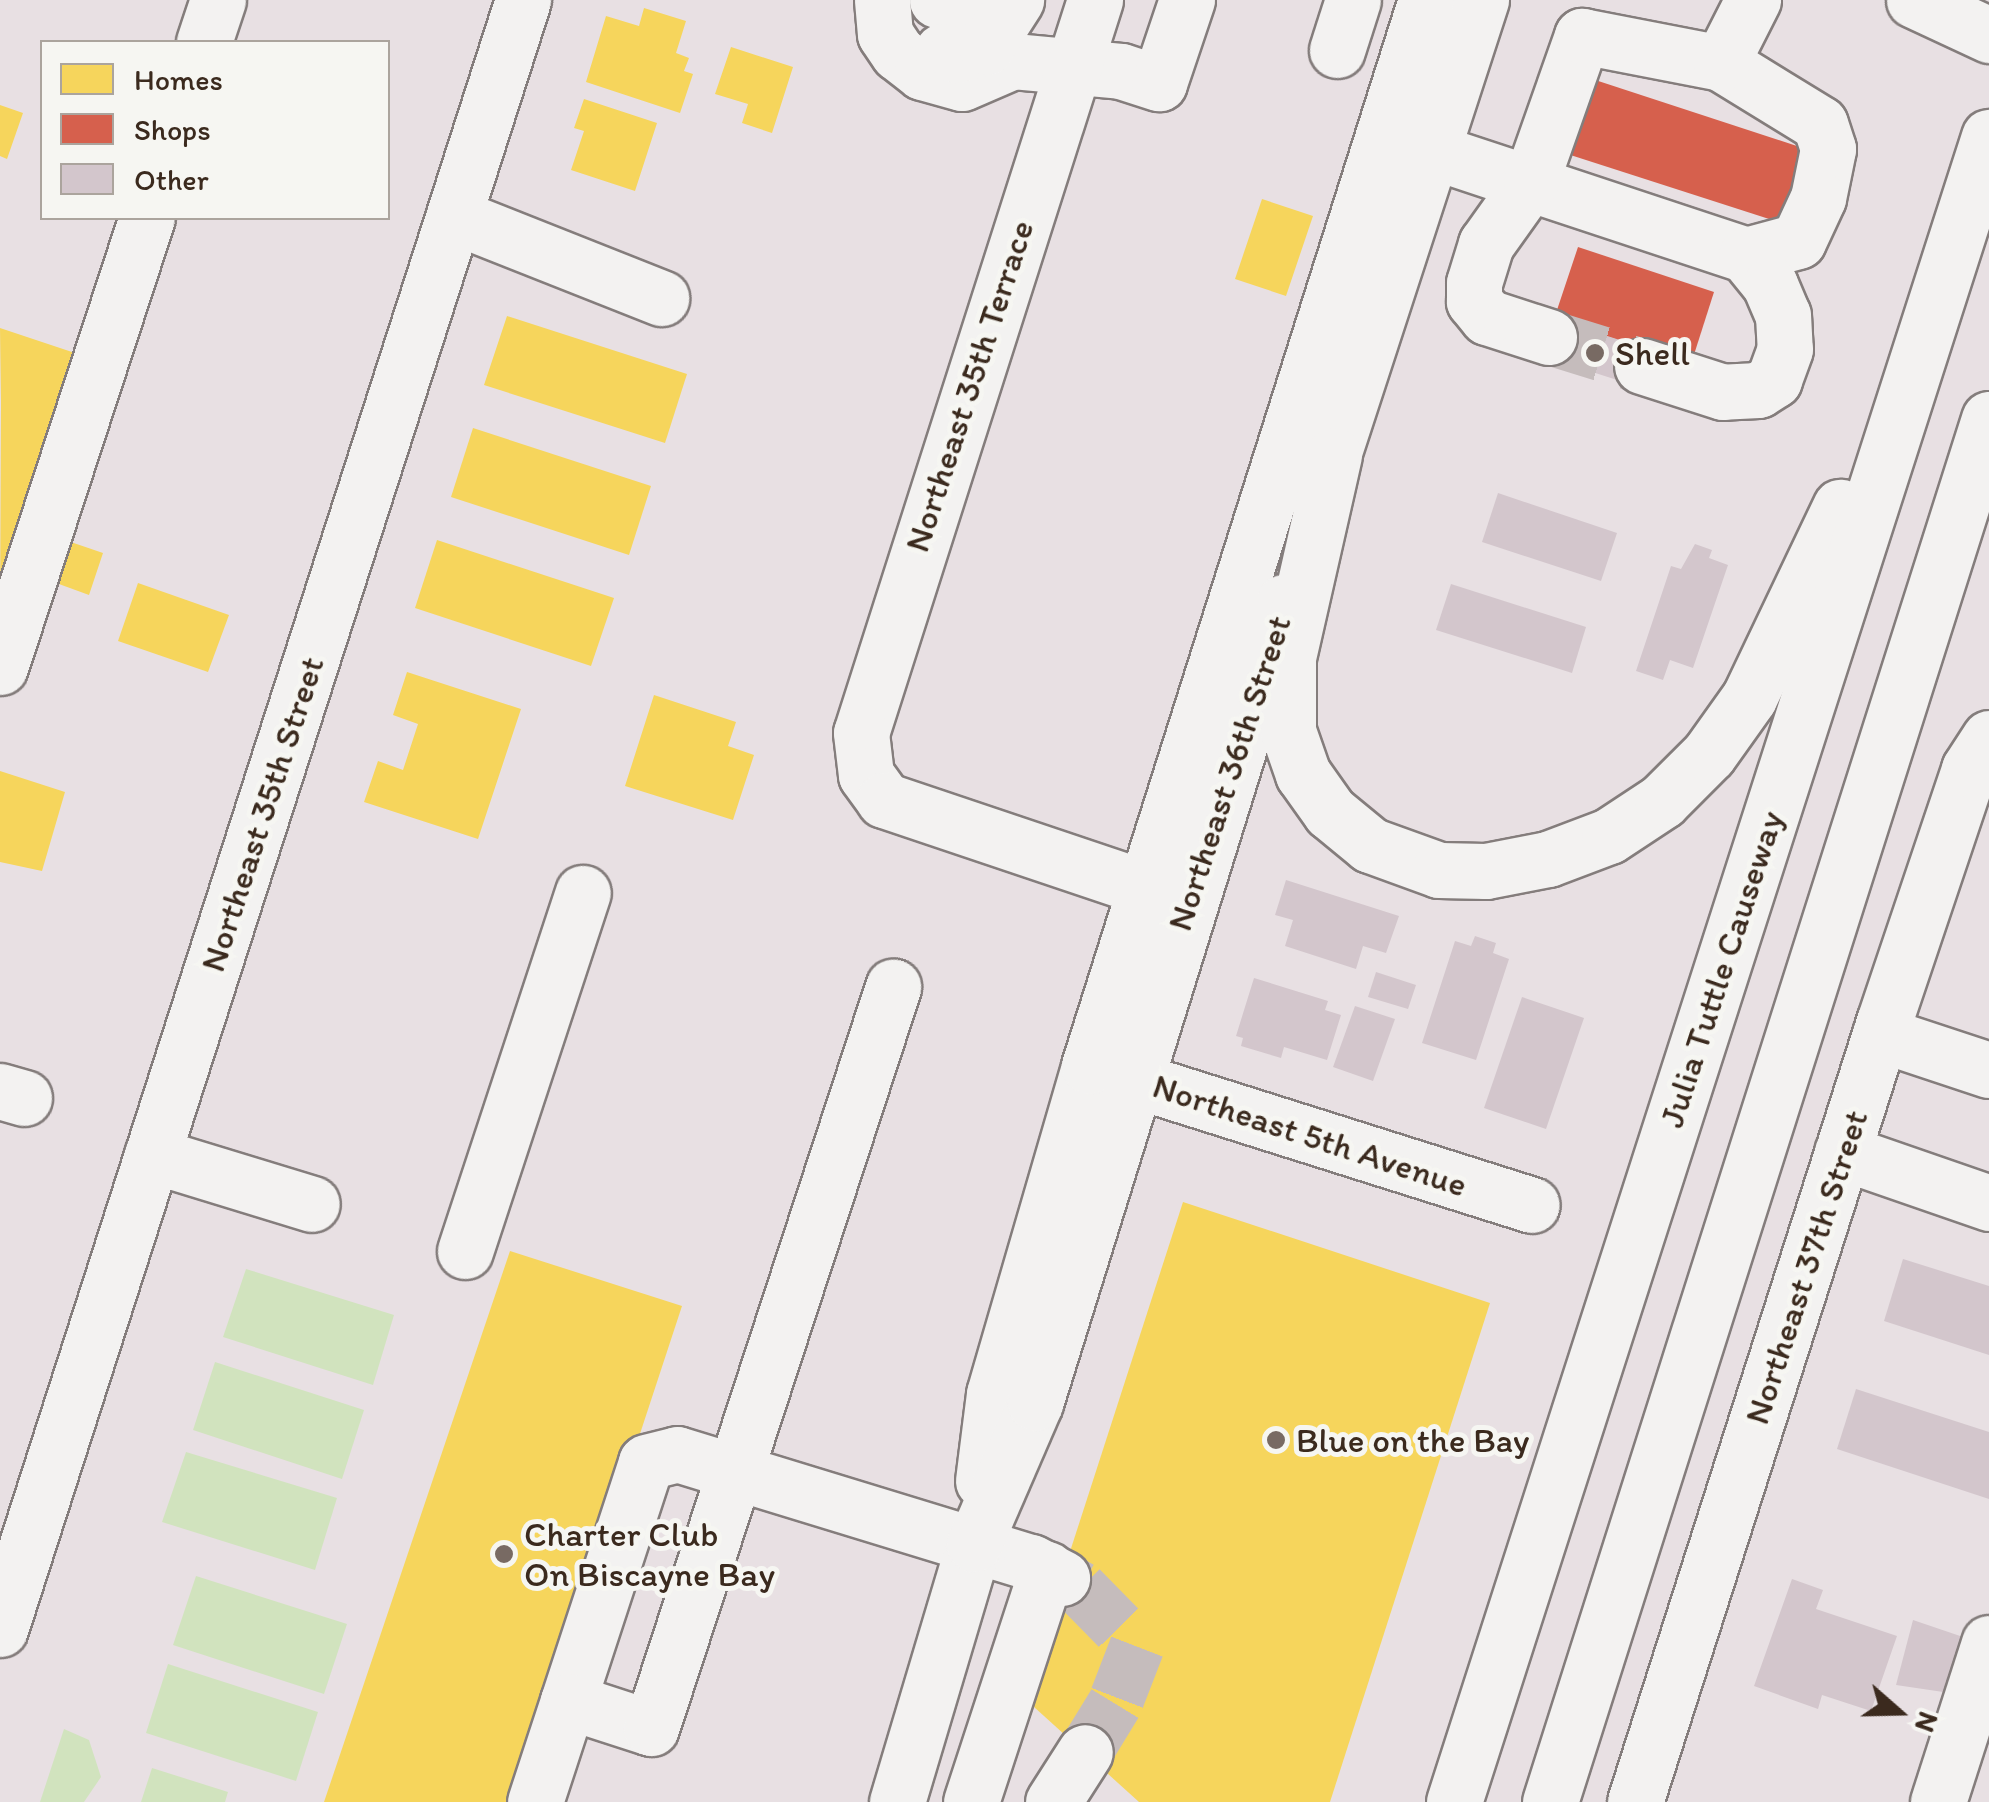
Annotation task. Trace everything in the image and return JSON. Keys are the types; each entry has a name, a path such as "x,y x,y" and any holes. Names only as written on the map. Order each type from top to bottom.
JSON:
{"main road":[{"path":"205,40 218,0"},
{"name":"Northeast 35th Street","path":"0,1628 523,0"},
{"path":"882,0 885,34 898,53 940,79 962,84 1013,61 1074,65 1159,83 1187,0"},
{"path":"901,0 928,44 956,56 986,47 1014,0"},
{"path":"937,0 980,13 1014,0"},
{"name":"Northeast 35th Terrace","path":"1095,0 870,687 861,733 866,775 884,800 1146,888"},
{"name":"Northeast 36th Street","path":"897,1802 974,1544 1035,1404 1110,1072 1146,888 1426,0"},
{"name":"Northeast 36th Street","path":"1110,1072 1334,455 1480,0"},
{"path":"1721,63 1753,0"},
{"path":"1914,0 1989,35"},
{"path":"1432,151 1531,182 1746,255 1798,241 1818,198 1828,148 1820,124 1721,63 1582,36 1531,182 1486,244 1474,301 1487,317 1548,336"},
{"name":"Julia Tuttle Causeway","path":"1454,1802 1989,137"},
{"path":"454,216 661,298"},
{"path":"0,667 145,220"},
{"path":"1642,366 1723,392 1758,390 1774,380 1785,348 1783,315 1746,255"},
{"path":"1334,455 1285,681 1288,731 1303,774 1330,812 1390,856 1439,870 1515,866 1580,848 1623,828 1685,780 1720,740 1749,698 1923,339"},
{"path":"1550,1802 1989,419"},
{"name":"Northeast 37th Street","path":"1635,1802 1880,1034 1969,769 1989,738"},
{"path":"465,1251 583,893"},
{"path":"568,1701 651,1728 893,987"},
{"path":"1880,1034 1989,1070"},
{"name":"Northeast 5th Avenue","path":"1110,1072 1532,1205"},
{"path":"1842,1152 1989,1202"},
{"path":"152,1156 312,1204"},
{"path":"535,1802 646,1462 677,1454 974,1544 1054,1574 971,1802"},
{"path":"1938,1802 1989,1643"},
{"path":"1053,1802 1085,1752"}],"green space":[{"path":"246,1269 394,1315 373,1385 223,1337"},
{"path":"215,1362 364,1410 342,1479 193,1430"},
{"path":"186,1452 337,1498 315,1570 162,1522"},
{"path":"196,1576 347,1624 324,1694 173,1645"},
{"path":"168,1664 318,1712 296,1781 146,1733"},
{"path":"64,1729 89,1740 101,1777 84,1802 40,1802"},
{"path":"152,1768 228,1792 225,1802 141,1802"}],"building: Homes":[{"path":"644,8 686,21 676,53 689,58 684,71 693,74 680,113 586,82 606,16 639,26"},
{"path":"731,47 793,67 772,133 742,123 748,104 715,94"},
{"path":"584,99 657,123 635,191 571,170 584,131 574,128"},
{"path":"0,105 23,113 7,159 0,156"},
{"path":"1262,199 1313,216 1286,296 1235,279"},
{"path":"507,316 687,374 665,443 484,385"},
{"path":"0,328 90,358 0,627 1,403"},
{"path":"473,428 651,486 629,555 451,497"},
{"path":"62,539 103,553 89,595 48,580"},
{"path":"437,540 614,598 591,666 415,608"},
{"path":"138,583 229,615 208,672 118,641"},
{"path":"407,672 521,709 478,839 364,802 378,761 403,770 418,724 393,715"},
{"path":"654,695 736,722 728,746 754,755 733,820 625,786"},
{"path":"0,771 65,792 42,871 0,862"},
{"name":"Blue on the Bay","path":"1183,1202 1490,1303 1330,1802 1139,1802 1023,1697"},
{"name":"Charter Club On Biscayne Bay","path":"510,1251 682,1306 519,1802 324,1802"}],"building: Shops":[{"path":"1583,76 1812,151 1788,225 1558,151"},
{"name":"Shell","path":"1578,247 1714,292 1691,364 1554,319"}],"building: Other":[{"name":"Shell","path":"1554,319 1648,349 1636,386 1542,356"},
{"path":"1498,493 1617,533 1601,581 1482,542"},
{"path":"1695,544 1712,550 1709,558 1728,565 1693,668 1670,660 1663,680 1636,671 1671,566 1681,569"},
{"path":"1451,584 1586,627 1572,673 1436,630"},
{"path":"1286,880 1399,916 1386,953 1363,946 1356,969 1285,946 1293,920 1275,915"},
{"path":"1475,936 1496,943 1493,953 1509,959 1476,1060 1422,1043 1455,941 1471,946"},
{"path":"1376,972 1416,985 1408,1009 1368,997"},
{"path":"1254,978 1328,1001 1325,1010 1341,1015 1327,1060 1284,1047 1281,1058 1241,1046 1243,1038 1236,1036"},
{"path":"1522,997 1584,1018 1546,1129 1484,1108"},
{"path":"1355,1006 1395,1019 1373,1081 1333,1067"},
{"path":"1903,1259 1989,1286 1989,1355 1884,1321"},
{"path":"1856,1389 1989,1432 1989,1499 1837,1449"},
{"path":"1792,1579 1823,1590 1816,1609 1897,1636 1871,1711 1822,1695 1818,1709 1754,1686"},
{"path":"1913,1620 1969,1639 1950,1693 1896,1685"}],"tunnel":[{"path":"1549,337 1642,366"},
{"path":"1062,1578 1080,1588 1137,1646 1115,1703 1085,1752"}],"place":[{"name":"Shell","path":"1595,353"},
{"name":"Blue on the Bay","path":"1276,1440"},
{"name":"Charter Club On Biscayne Bay","path":"504,1554"}]}
